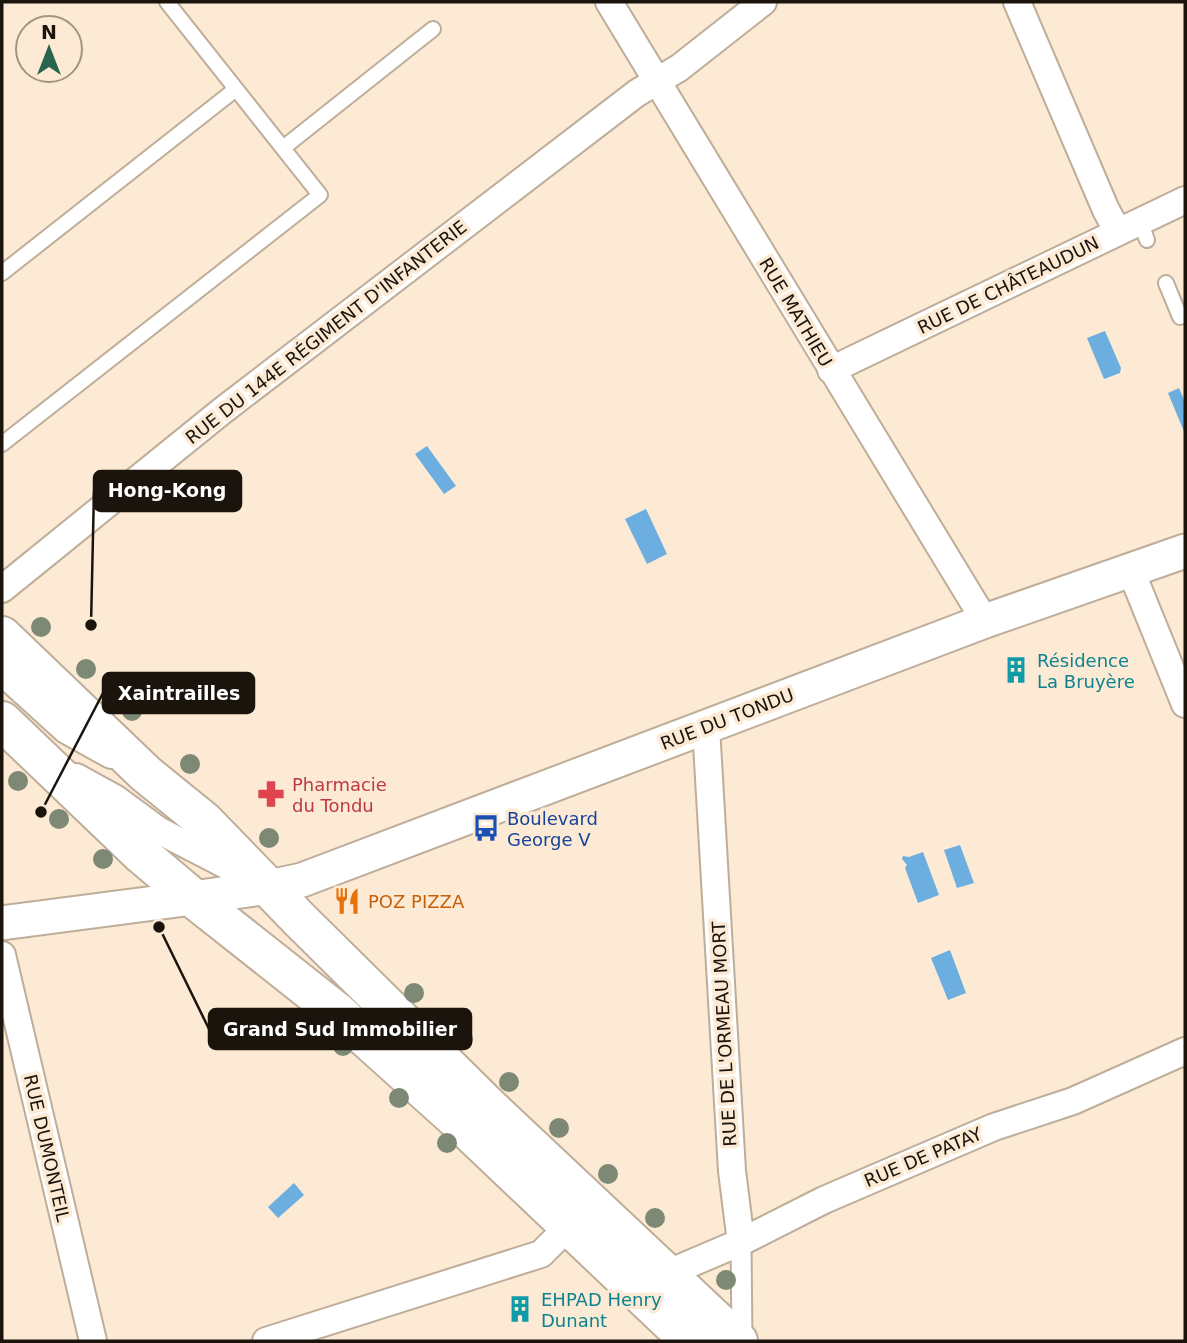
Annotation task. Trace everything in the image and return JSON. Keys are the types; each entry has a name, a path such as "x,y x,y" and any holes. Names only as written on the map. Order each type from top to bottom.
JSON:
{"main road":[{"path":"2,636 146,774 204,821 487,1105 740,1341"},
{"path":"2,721 132,846 337,1012 455,1118 690,1341"}],"street":[{"name":"RUE MATHIEU","path":"609,2 985,621"},
{"name":"RUE DU 144E RÉGIMENT D'INFANTERIE","path":"2,589 222,411 637,93 679,68 763,2"},
{"path":"1017,2 1106,210 1135,231"},
{"name":"RUE DE CHÂTEAUDUN","path":"831,370 1135,231 1185,200"},
{"name":"RUE DU TONDU","path":"2,923 193,898 302,880 985,621 1185,551"},
{"path":"1131,571 1185,704"},
{"path":"2,676 10,680 66,730 146,774"},
{"name":"RUE DE L'ORMEAU MORT","path":"706,727 732,1171 741,1242 740,1341"},
{"path":"40,757 116,799 158,830 269,887"},
{"name":"RUE DUMONTEIL","path":"2,954 93,1341"},
{"name":"RUE DE PATAY","path":"666,1274 741,1242 860,1184 994,1127 1073,1101 1185,1051"},
{"path":"266,1341 541,1254 569,1226"}],"lane":[{"path":"2,444 320,195 167,2"},
{"path":"283,148 433,29"},
{"path":"2,273 236,89"},
{"path":"1166,284 1180,317 1185,315"}],"water":[{"path":"1105,331 1121,368 1120,373 1104,379 1087,338"},
{"path":"1179,388 1185,402 1185,434 1168,393"},
{"path":"427,446 456,486 444,494 415,454"},
{"path":"646,509 667,554 647,564 625,519"},
{"path":"960,845 974,883 957,888 944,850"},
{"path":"923,852 939,895 918,903 905,868 907,865 902,859 903,856 909,857"},
{"path":"950,950 966,993 948,1000 931,958"},
{"path":"294,1183 304,1195 278,1218 268,1207"}],"place":[{"name":"Hong-Kong","path":"91,625"},
{"name":"Résidence La Bruyère","path":"1016,670"},
{"name":"Pharmacie du Tondu","path":"271,794"},
{"name":"Xaintrailles","path":"41,812"},
{"name":"Boulevard George V","path":"486,828"},
{"name":"POZ PIZZA","path":"347,901"},
{"name":"Grand Sud Immobilier","path":"159,927"},
{"name":"EHPAD Henry Dunant","path":"520,1309"}]}
